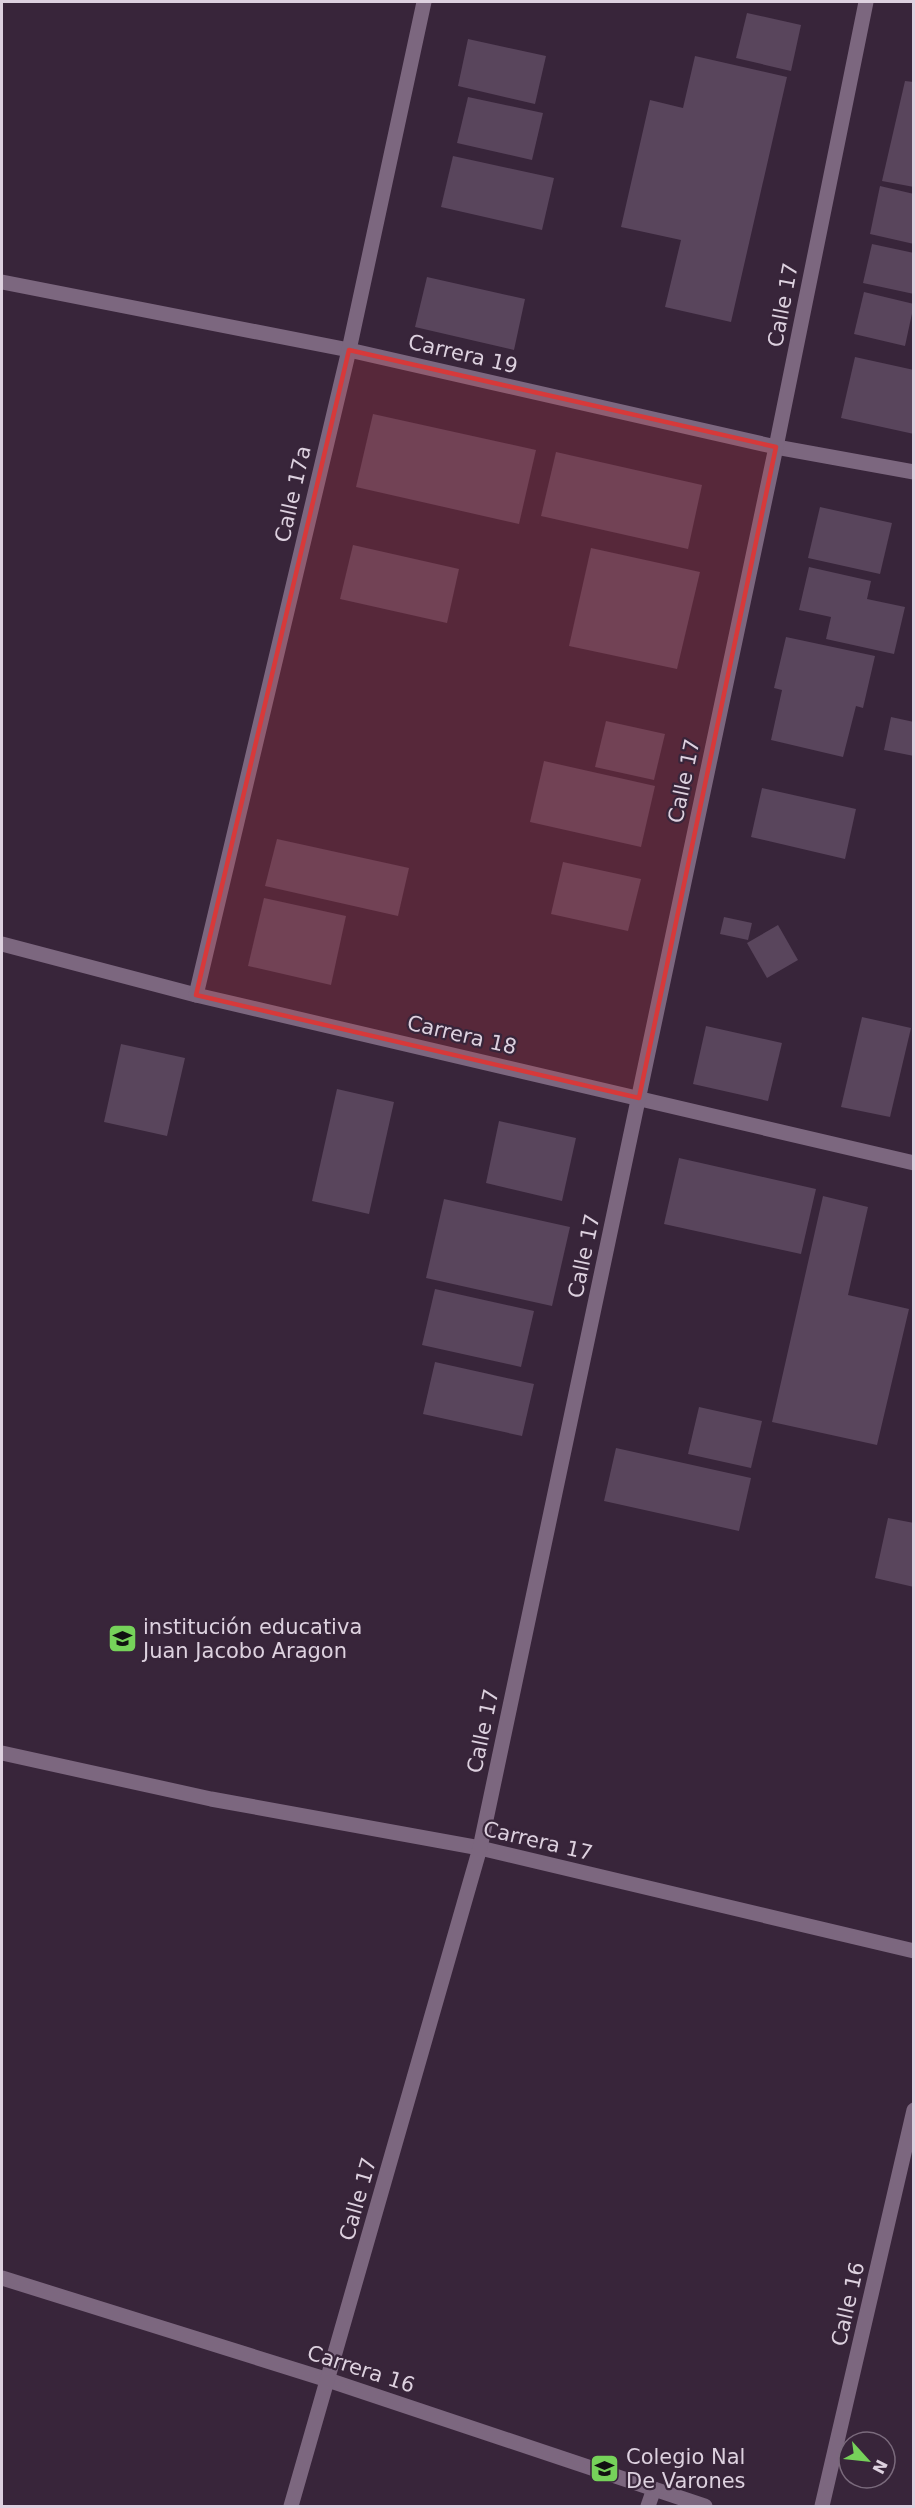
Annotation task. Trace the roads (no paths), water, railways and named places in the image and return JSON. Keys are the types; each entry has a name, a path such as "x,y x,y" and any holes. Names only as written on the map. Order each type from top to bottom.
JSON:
{"street":[{"name":"Calle 17a","path":"196,995 349,350 424,2"},
{"name":"Calle 17","path":"291,2506 480,1848 776,447 866,2"},
{"name":"Carrera 19","path":"2,282 349,350 776,447 914,472"},
{"name":"Carrera 18","path":"2,944 196,995 914,1163"},
{"name":"Carrera 17","path":"2,1753 150,1786 480,1848 914,1951"},
{"name":"Calle 16","path":"822,2506 914,2110"},
{"name":"Carrera 16","path":"2,2278 328,2380 705,2506"},
{"path":"648,2506 654,2489"}],"place":[{"name":"institución educativa Juan Jacobo Aragon","path":"122,1639"},
{"name":"Colegio Nal De Varones","path":"605,2469"}]}
